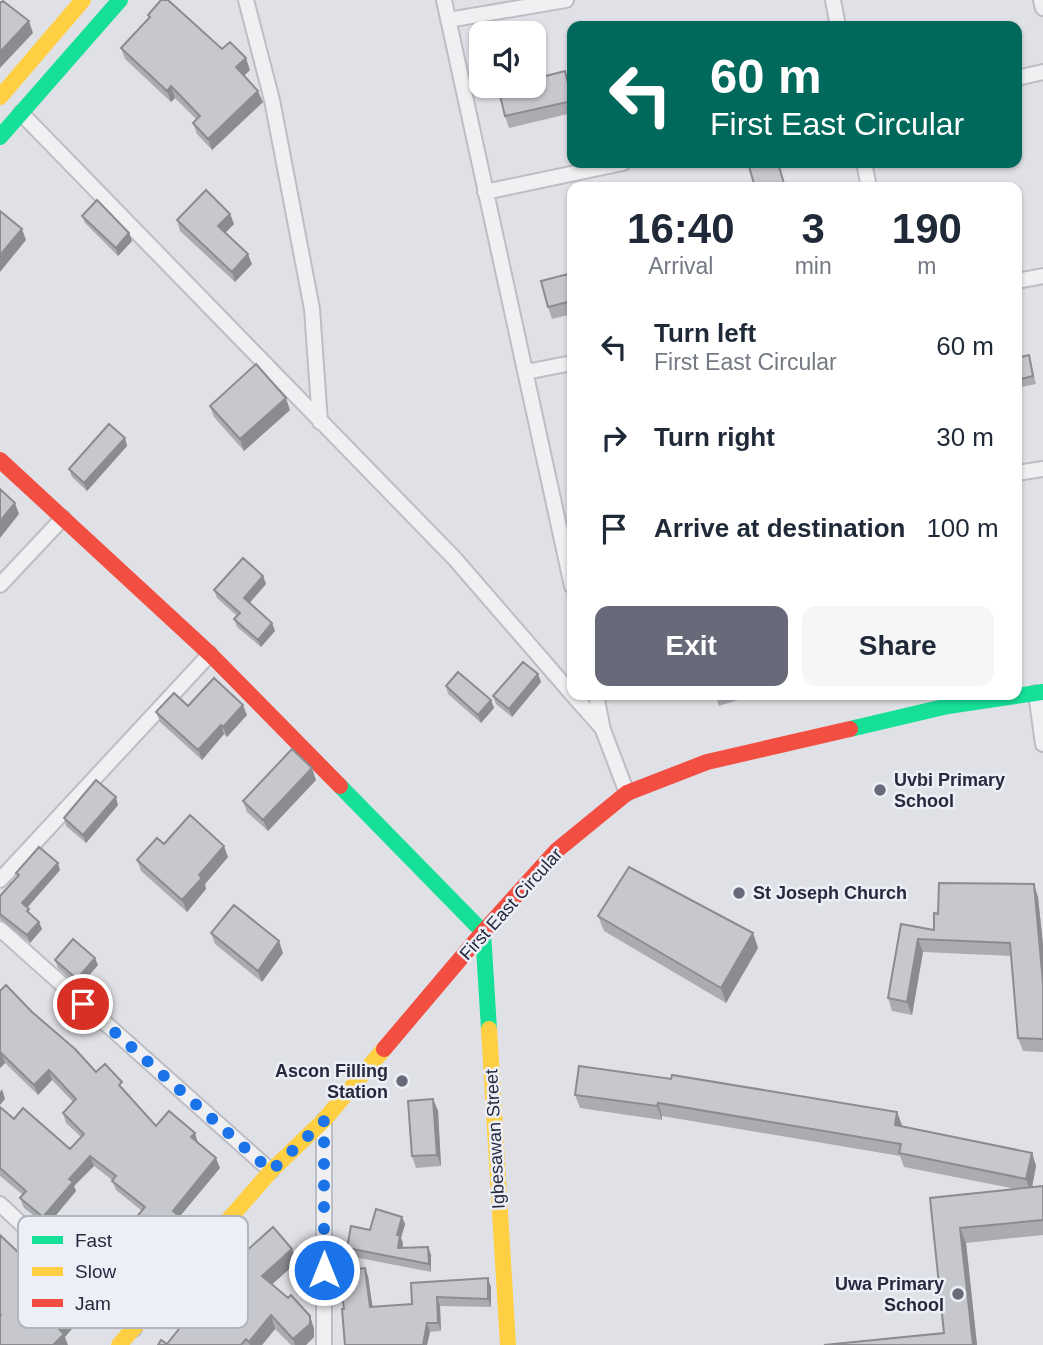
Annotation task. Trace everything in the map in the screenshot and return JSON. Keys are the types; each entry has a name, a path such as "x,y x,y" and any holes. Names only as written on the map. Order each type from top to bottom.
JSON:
{"street":[{"path":"0,97 83,0"},
{"path":"0,137 120,0"},
{"path":"246,0 272,100 312,309 320,422"},
{"path":"444,0 567,558"},
{"path":"448,20 566,0"},
{"path":"833,0 837,21"},
{"path":"1041,0 1043,8"},
{"path":"1022,77 1043,72"},
{"path":"21,113 455,559 567,687"},
{"path":"485,192 599,168"},
{"path":"1022,280 1043,276"},
{"path":"526,372 567,364"},
{"path":"0,460 210,654 483,932"},
{"path":"1022,472 1043,469"},
{"path":"0,585 62,517"},
{"path":"0,880 210,654"},
{"path":"1040,693 1043,744"},
{"name":"First East Circular","path":"1022,694 1040,693"},
{"path":"578,700 603,730"},
{"path":"597,700 603,730 627,793"},
{"name":"First East Circular","path":"232,1216 271,1171 324,1121 483,932 556,851 627,793 707,762 947,700"},
{"path":"0,929 271,1171"},
{"name":"Igbesawan Street","path":"483,932 508,1345"},
{"path":"324,1121 324,1345"},
{"path":"0,1204 18,1221"},
{"name":"First East Circular","path":"119,1345 134,1329"}],"building":[{"path":"161,0 168,0 222,49 230,42 246,58 236,67 258,91 208,139 193,123 200,116 171,86 167,91 121,48 150,17 148,15"},
{"path":"3,1 29,21 0,52 0,3"},
{"path":"565,71 567,102 505,116 501,98 546,98 546,76"},
{"path":"749,168 779,168 784,182 754,182"},
{"path":"206,190 230,214 218,226 248,254 232,272 177,220"},
{"path":"97,200 129,233 116,248 82,216"},
{"path":"0,211 22,229 0,255"},
{"path":"567,274 567,302 548,307 541,281"},
{"path":"1029,355 1033,376 1022,379 1022,357"},
{"path":"256,364 286,398 240,439 210,406"},
{"path":"109,424 125,438 84,483 69,469"},
{"path":"0,489 15,503 0,521"},
{"path":"243,558 263,576 244,598 272,623 258,640 234,619 240,613 214,590"},
{"path":"523,662 538,674 509,709 493,696"},
{"path":"458,672 491,700 478,715 446,686"},
{"path":"214,678 243,705 198,750 156,712 174,693 188,706"},
{"path":"292,749 312,768 263,820 243,801"},
{"path":"96,780 116,797 83,835 64,818"},
{"path":"190,815 224,846 199,875 202,878 182,900 137,860 157,838 164,844"},
{"path":"39,847 58,863 22,903 39,922 27,935 0,914 0,896"},
{"path":"629,867 753,933 721,988 598,916"},
{"path":"939,883 1034,884 1043,983 1043,1039 1018,1038 1010,943 918,939 907,1002 888,998 901,924 934,930 934,913 938,914"},
{"path":"234,905 279,941 258,971 211,933"},
{"path":"73,939 95,958 77,979 55,960"},
{"path":"6,985 96,1072 105,1064 122,1082 119,1085 156,1126 169,1111 195,1133 191,1137 216,1158 173,1211 179,1216 138,1216 145,1207 112,1181 116,1176 90,1156 69,1179 73,1182 44,1216 20,1198 26,1191 0,1168 0,1107 14,1119 23,1108 70,1149 84,1134 63,1113 76,1099 49,1070 34,1085 0,1054 0,991"},
{"path":"579,1066 671,1079 672,1075 897,1112 895,1125 1032,1153 1026,1179 899,1153 901,1144 658,1103 657,1106 575,1095"},
{"path":"433,1099 437,1155 412,1156 408,1101"},
{"path":"1043,1186 1043,1220 960,1228 973,1345 824,1345 944,1333 930,1198"},
{"path":"376,1209 402,1217 397,1235 400,1235 398,1248 428,1247 429,1264 347,1248 351,1226 370,1230"},
{"path":"273,1227 292,1249 262,1276 288,1298 291,1295 310,1316 310,1324 293,1339 271,1315 249,1342 246,1339 241,1345 158,1345 161,1340 167,1344 180,1328 248,1328 248,1249"},
{"path":"0,1235 18,1252 18,1328 58,1328 64,1334 53,1345 0,1345"},
{"path":"365,1268 370,1307 412,1304 411,1283 488,1278 488,1299 437,1297 438,1323 427,1323 423,1345 345,1345 339,1271"}],"traffic: fast":[{"path":"0,137 120,0"},
{"path":"1022,695 1043,692"},
{"path":"850,729 948,706 989,700"},
{"path":"340,786 483,932 489,1029"}],"traffic: slow":[{"path":"0,97 83,0"},
{"path":"489,1029 508,1345"},
{"path":"232,1216 271,1171 324,1120 384,1049"},
{"path":"119,1345 134,1328"}],"traffic: jam":[{"path":"0,460 210,654 340,786"},
{"path":"384,1049 556,851 627,793 707,762 850,729"}],"place":[{"name":"Uvbi Primary School","path":"880,790"},
{"name":"St Joseph Church","path":"739,893"},
{"name":"Ascon Filling Station","path":"402,1081"},
{"name":"Uwa Primary School","path":"958,1294"}],"route":[{"path":"83,1004 271,1171 324,1121 324,1270"}]}
